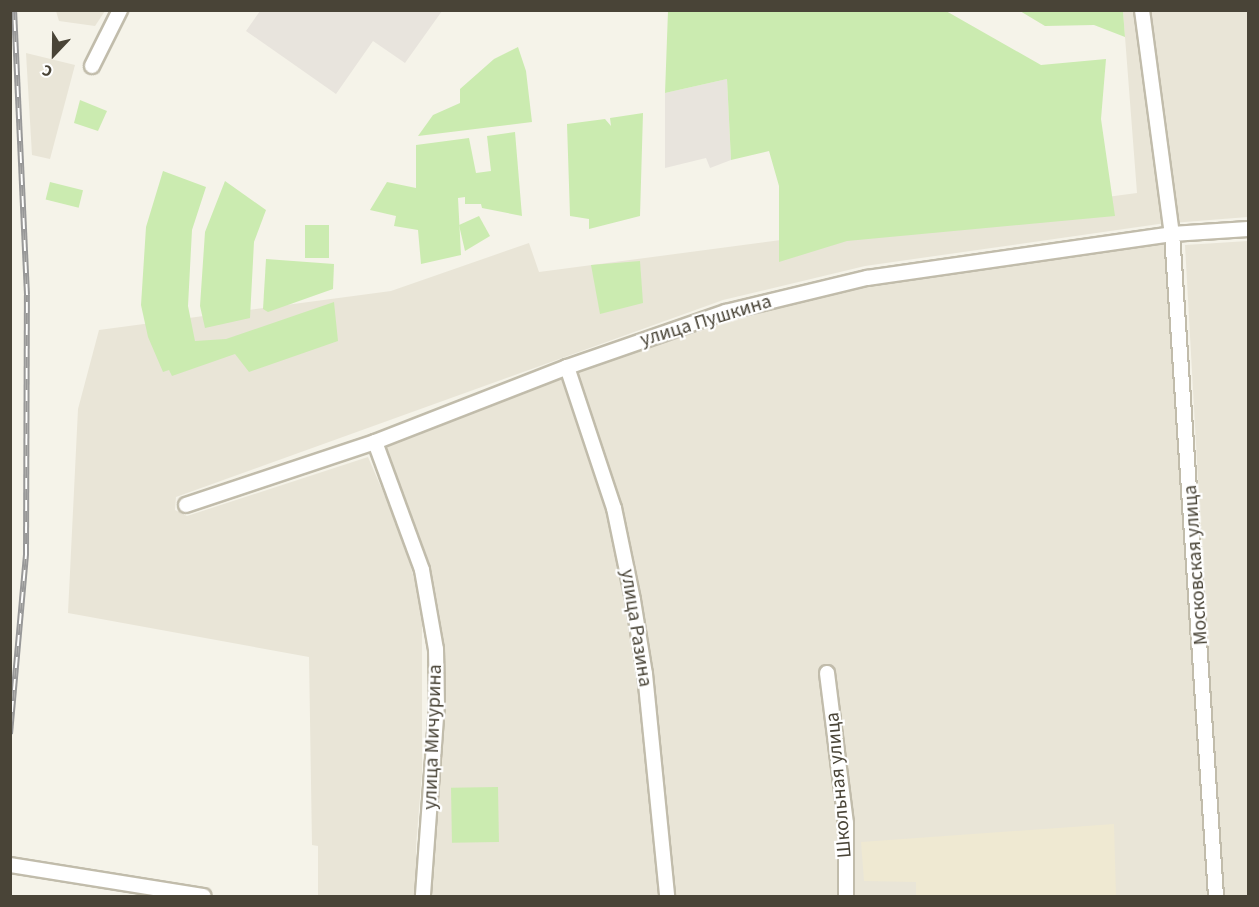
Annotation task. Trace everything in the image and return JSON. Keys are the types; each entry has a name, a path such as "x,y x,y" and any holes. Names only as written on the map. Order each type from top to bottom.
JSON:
{"street":[{"path":"92,66 120,10"},
{"name":"Московская улица","path":"1142,10 1172,234 1216,897"},
{"name":"улица Пушкина","path":"186,505 375,442 567,367 726,312 867,278 1172,234 1248,229"},
{"name":"улица Разина","path":"567,367 614,508 633,600 645,674 667,897"},
{"name":"улица Мичурина","path":"375,442 422,570 436,649 437,704 423,897"},
{"name":"Школьная улица","path":"827,673 846,824 846,897"},
{"path":"10,865 204,897"}],"shaded area":[{"path":"56,10 105,11 95,26 59,21"},
{"path":"260,11 442,11 405,63 373,41 336,94 246,31"},
{"path":"1123,11 1248,11 1248,217 1159,224 865,266 723,300 176,497 175,510 187,516 368,457 400,531 422,605 422,773 416,846 417,896 318,896 318,846 312,845 309,657 68,613 78,409 99,330 391,291 529,243 539,272 1137,193"},
{"path":"26,53 75,65 50,159 32,155"},
{"path":"727,79 731,160 710,168 706,158 665,168 665,93"},
{"path":"1172,234 1209,896 423,896 437,704 422,570 375,442 664,331 867,278"},
{"path":"1248,241 1248,896 1221,896 1185,245"},
{"path":"1114,824 1116,896 916,896 916,882 864,881 861,842"}],"green space":[{"path":"668,11 946,11 1041,65 1106,59 1101,119 1115,216 847,241 779,262 779,186 769,151 731,160 727,79 665,93"},
{"path":"1020,11 1123,11 1125,37 1094,25 1045,26"},
{"path":"518,47 526,71 532,122 418,136 433,115 460,103 460,89 494,59"},
{"path":"80,100 107,111 98,131 74,123"},
{"path":"643,113 640,216 589,229 589,219 570,216 567,124 605,119 611,126 610,118"},
{"path":"515,132 522,216 482,208 481,204 465,204 465,197 458,198 461,255 421,264 418,230 394,226 396,216 370,210 387,182 416,188 416,145 469,138 476,173 491,171 487,136"},
{"path":"163,171 206,187 192,230 188,306 195,341 226,339 334,302 338,341 249,372 235,354 172,376 169,370 163,372 148,337 141,305 146,227"},
{"path":"225,181 266,210 254,242 250,318 205,328 200,306 205,232"},
{"path":"50,182 83,190 79,208 46,199"},
{"path":"479,216 490,236 465,251 459,225"},
{"path":"305,225 329,225 329,258 305,258"},
{"path":"266,259 334,264 333,289 268,312 263,309"},
{"path":"640,261 643,303 600,314 591,265"},
{"path":"498,787 499,842 452,843 451,788"}],"railway":[{"path":"10,734 26,555 27,295 14,10"}]}
